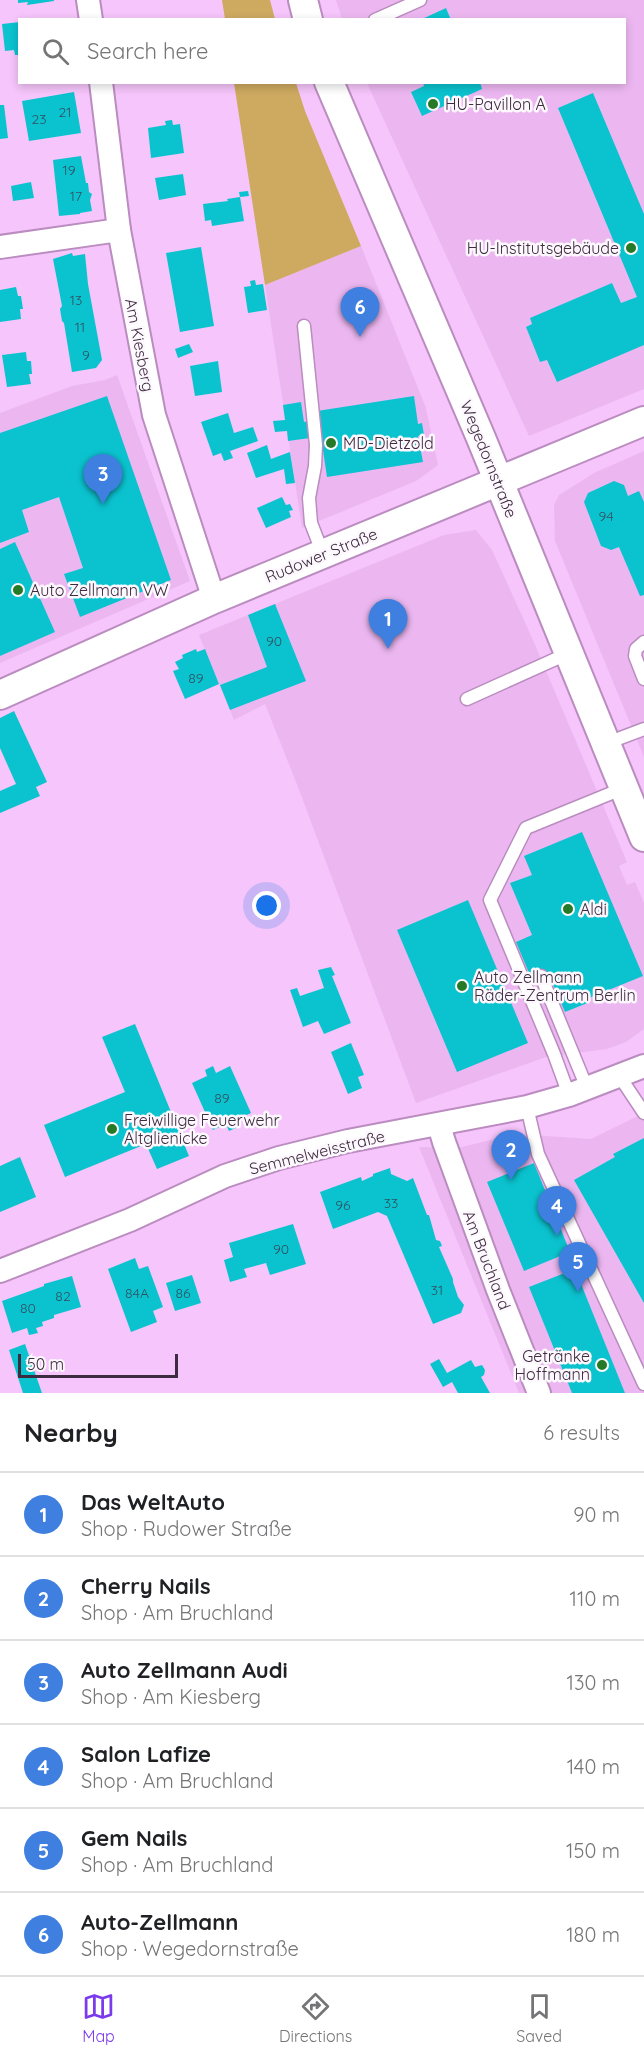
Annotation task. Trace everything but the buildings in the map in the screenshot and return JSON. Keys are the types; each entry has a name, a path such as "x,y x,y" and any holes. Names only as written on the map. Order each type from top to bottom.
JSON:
{"street":[{"path":"88,0 91,18"},
{"path":"303,0 308,18"},
{"name":"Am Kiesberg","path":"100,84 119,230 154,415 214,599"},
{"name":"Wegedornstraße","path":"331,84 437,333 644,837"},
{"path":"0,248 119,230"},
{"name":"Rudower Straße","path":"0,694 214,599 644,421"},
{"name":"Semmelweisstraße","path":"0,1270 130,1220 225,1176 279,1158 348,1141 527,1107 620,1077 644,1066"},
{"name":"Am Bruchland","path":"439,1125 498,1290 539,1393"}],"lane":[{"path":"380,18 420,0"},
{"path":"304,326 316,445 309,498 311,523 323,554"},
{"path":"644,642 636,649 635,656 644,679"},
{"path":"467,699 568,653"},
{"path":"607,743 644,729"},
{"path":"578,1091 554,1053 490,900 526,828 624,788"},
{"path":"541,976 578,1091"},
{"path":"620,1077 644,1113"},
{"path":"527,1107 538,1154 644,1384"}],"shaded area":[{"path":"222,0 270,0 275,18 225,18"},
{"path":"336,0 644,0 644,389 529,436 367,84 626,84 626,18 342,18"},
{"path":"234,84 296,84 305,111 361,246 265,285"},
{"path":"361,246 426,408 438,465 416,481 302,528 265,285"},
{"path":"117,375 190,581 0,663 0,413 72,386 105,380"},
{"path":"644,451 644,757 555,541 554,505 559,495 594,473"},
{"path":"476,530 492,550 533,640 627,862 619,866 627,885 635,882 644,903 644,1029 626,1042 607,1049 546,1057 416,1103 265,704 234,720 199,635 444,535"},
{"path":"644,1113 644,1393 519,1393 419,1147 458,1148 515,1134 591,1139"}],"place":[{"name":"HU-Pavillon A","path":"433,104"},
{"name":"HU-Institutsgebäude","path":"631,248"},
{"name":"Auto-Zellmann","path":"360,337"},
{"name":"MD-Dietzold","path":"331,443"},
{"name":"Auto Zellmann Audi","path":"103,504"},
{"name":"Auto Zellmann VW","path":"18,590"},
{"name":"Das WeltAuto","path":"388,649"},
{"name":"Aldi","path":"568,909"},
{"name":"Auto Zellmann Räder-Zentrum Berlin","path":"462,986"},
{"name":"Freiwillige Feuerwehr Altglienicke","path":"112,1129"},
{"name":"Cherry Nails","path":"511,1180"},
{"name":"Salon Lafize","path":"557,1236"},
{"name":"Gem Nails","path":"578,1292"},
{"name":"Getränke Hoffmann","path":"602,1365"}]}
